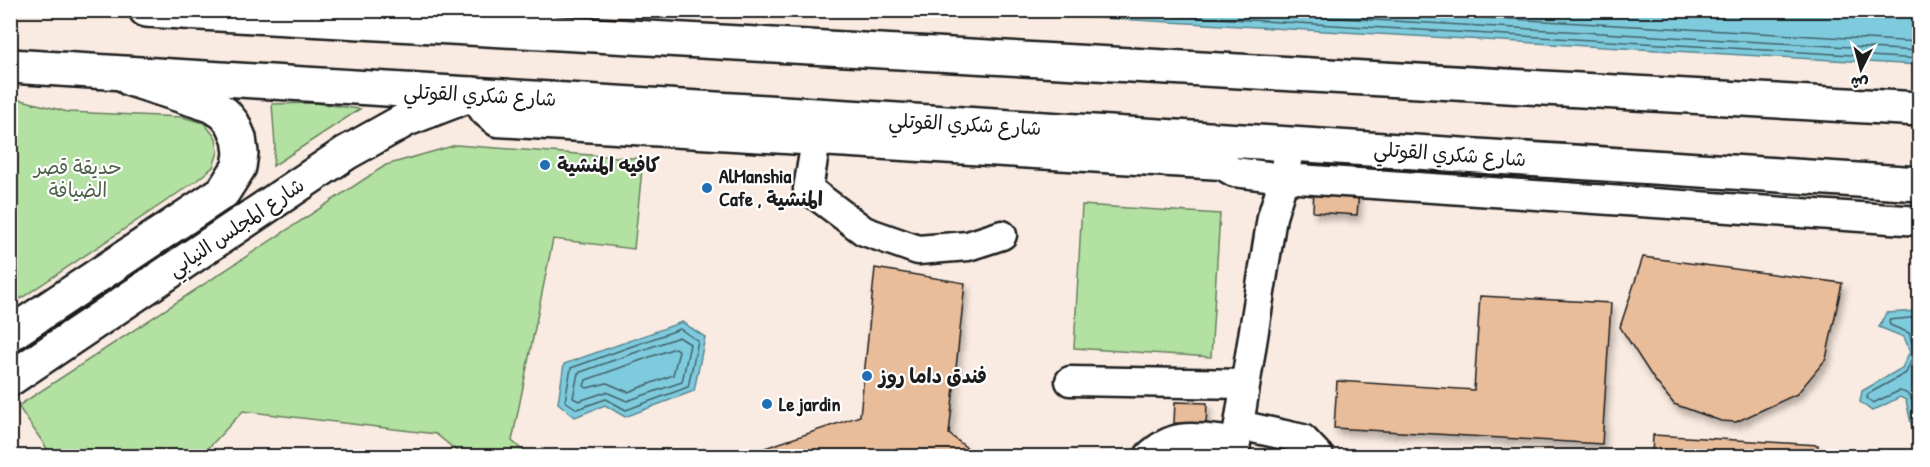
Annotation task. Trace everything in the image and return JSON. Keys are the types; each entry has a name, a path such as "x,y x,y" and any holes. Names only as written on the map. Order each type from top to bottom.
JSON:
{"main road":[{"path":"146,10 1920,109"},
{"name":"شارع شكري القوتلي","path":"10,66 1920,184"},
{"name":"شارع المجلس النيابي","path":"10,334 223,192 239,167 241,153 239,138 233,124 224,113 211,105 114,74"},
{"name":"شارع المجلس النيابي","path":"10,379 346,153 407,119 472,94"}],"street":[{"path":"472,94 497,122 1222,165 1234,172 1284,178 1920,221"},
{"path":"816,141 808,189 864,231 918,250 968,246 1002,235"},
{"path":"1236,441 1272,217 1284,178 1290,144"},
{"path":"1070,381 1245,384"},
{"path":"1149,456 1159,447 1181,437 1236,441 1304,439 1319,456"}],"green space":[{"name":"حديقة قصر الضيافة","path":"10,97 68,112 182,117 204,123 216,138 218,152 213,167 196,181 11,305"},
{"path":"315,103 360,109 273,166 275,145 272,104"},
{"path":"456,145 643,159 634,249 553,239 512,441 529,456 463,456 436,434 243,411 201,456 52,456 18,406 386,165"},
{"path":"1082,205 1220,214 1211,357 1074,348"}],"water":[{"path":"977,11 1919,11 1919,65"},
{"path":"1920,311 1919,438 1914,437 1906,400 1900,397 1872,411 1860,402 1862,391 1902,368 1910,351 1904,337 1879,327 1886,313"},
{"path":"682,322 705,337 694,391 625,417 605,405 575,417 558,403 564,364"}],"building":[{"path":"1314,187 1359,191 1357,215 1313,212"},
{"path":"1643,257 1842,283 1826,359 1797,394 1736,422 1721,421 1674,404 1653,378 1620,327"},
{"path":"875,268 965,283 949,434 977,456 741,456 860,416"},
{"path":"1480,296 1611,303 1602,444 1334,428 1337,381 1474,390"},
{"path":"1175,402 1207,403 1206,425 1174,423"},
{"path":"1653,435 1818,445 1817,456 1652,456"},
{"path":"1559,452 1639,456 1559,456"}],"place":[{"name":"كافيه المنشية","path":"545,165"},
{"name":"AlManshia Cafe , المنشية","path":"707,188"},
{"name":"فندق داما روز","path":"867,376"},
{"name":"Le jardin","path":"767,404"}]}
